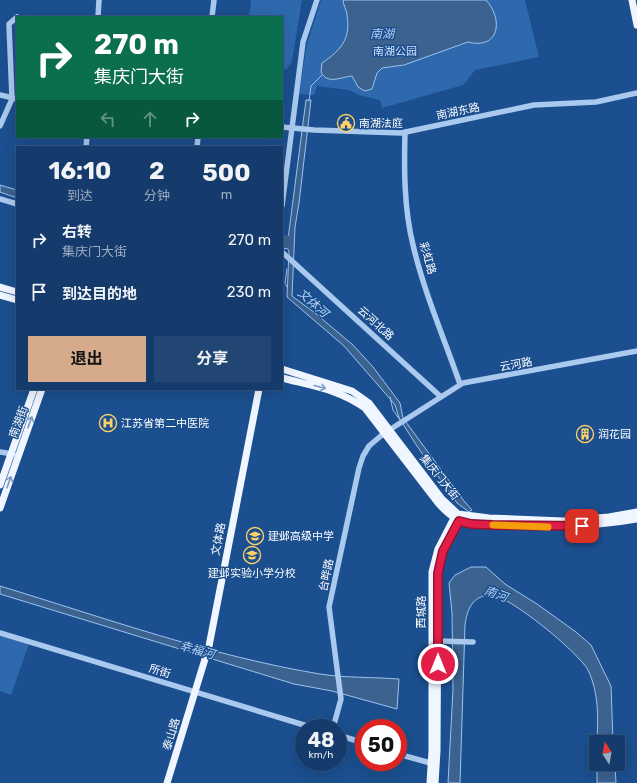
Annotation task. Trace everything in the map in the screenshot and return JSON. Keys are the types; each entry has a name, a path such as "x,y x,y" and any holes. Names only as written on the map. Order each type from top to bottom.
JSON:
{"main road":[{"path":"632,0 637,25"},
{"path":"0,287 16,292"},
{"path":"0,295 16,300"},
{"name":"集庆门大街","path":"283,369 352,391 369,403 386,432 439,504 456,519 471,524 563,527 604,525 637,519"},
{"name":"集庆门大街","path":"283,378 332,390 348,397 364,408 449,507 458,514 489,518 563,521 609,517 637,512"},
{"name":"南湖街","path":"0,508 34,390"},
{"name":"南湖街","path":"0,485 15,454 42,390"},
{"name":"文体路","path":"196,692 206,658 258,390"},
{"name":"西城路","path":"430,783 433,764 438,641 438,573 443,551 456,519"},
{"name":"西城路","path":"435,783 433,764 432,572 438,549 456,519"},
{"name":"泰山路","path":"168,783 196,692"}],"street":[{"path":"98,16 99,0"},
{"path":"212,16 214,0"},
{"path":"283,198 303,42 317,0"},
{"path":"0,126 15,99 9,24 16,19"},
{"name":"南湖东路","path":"283,127 314,130 405,132 534,105 596,102 637,93"},
{"path":"0,95 15,99"},
{"name":"彩虹路","path":"405,132 404,181 413,244 421,273 460,384"},
{"path":"0,199 16,204"},
{"name":"云河北路","path":"283,253 440,396"},
{"name":"云河路","path":"396,425 460,384 637,351"},
{"name":"台晔路","path":"335,719 341,699 329,607 363,456 369,446 396,425"},
{"path":"0,452 15,454"},
{"name":"所街","path":"0,633 295,722"},
{"path":"438,641 473,642"},
{"path":"407,757 433,764"}],"green space":[{"path":"251,0 302,0 292,61 287,69 283,70 283,16 249,16"},
{"name":"南湖公园","path":"321,0 525,0 539,57 475,70 463,85 382,108 380,100 359,95 349,90 317,86 314,95 299,94 307,44"},
{"path":"0,632 30,641 11,695 0,691"}],"water":[{"name":"南湖","path":"343,0 486,0 492,8 495,16 495,32 492,38 486,42 468,42 404,65 382,68 377,73 372,89 365,91 358,87 352,76 331,79 324,76 321,72 322,63 339,48 346,37 348,23"},
{"path":"306,100 311,100 295,227 292,296 353,345 373,367 400,403 403,418 472,510 469,512 457,503 399,418 395,405 391,400 344,346 287,297 289,251 288,249 283,248 283,239 288,239"},
{"path":"0,185 16,190 16,198 0,192"},
{"name":"南河","path":"471,567 486,567 505,584 537,604 576,632 591,645 611,686 613,735 597,735 596,696 592,679 582,662 558,639 527,614 499,597 490,595 484,596 475,601 469,609 466,619 460,783 448,783 453,689 452,613 449,583 455,575"},
{"name":"幸福河","path":"0,586 158,635 239,657 320,674 399,679 397,709 332,691 294,684 0,594"},
{"path":"597,771 615,771 616,783 597,783"}],"waterway":[{"name":"文体河","path":"309,101 311,86 322,75"},
{"path":"283,238 291,239"},
{"name":"文体河","path":"287,269 285,283 287,287"},
{"name":"文体河","path":"390,397 393,410 400,420"}],"slow traffic":[{"path":"493,525 548,527"}],"place":[{"name":"南湖法庭","path":"346,123"},
{"name":"江苏省第二中医院","path":"108,423"},
{"name":"润花园","path":"585,434"},
{"name":"建邺高级中学","path":"255,536"},
{"name":"建邺实验小学分校","path":"252,555"}],"route":[{"path":"438,664 438,573 443,551 459,521 471,524 493,525 563,527 582,526"}]}
